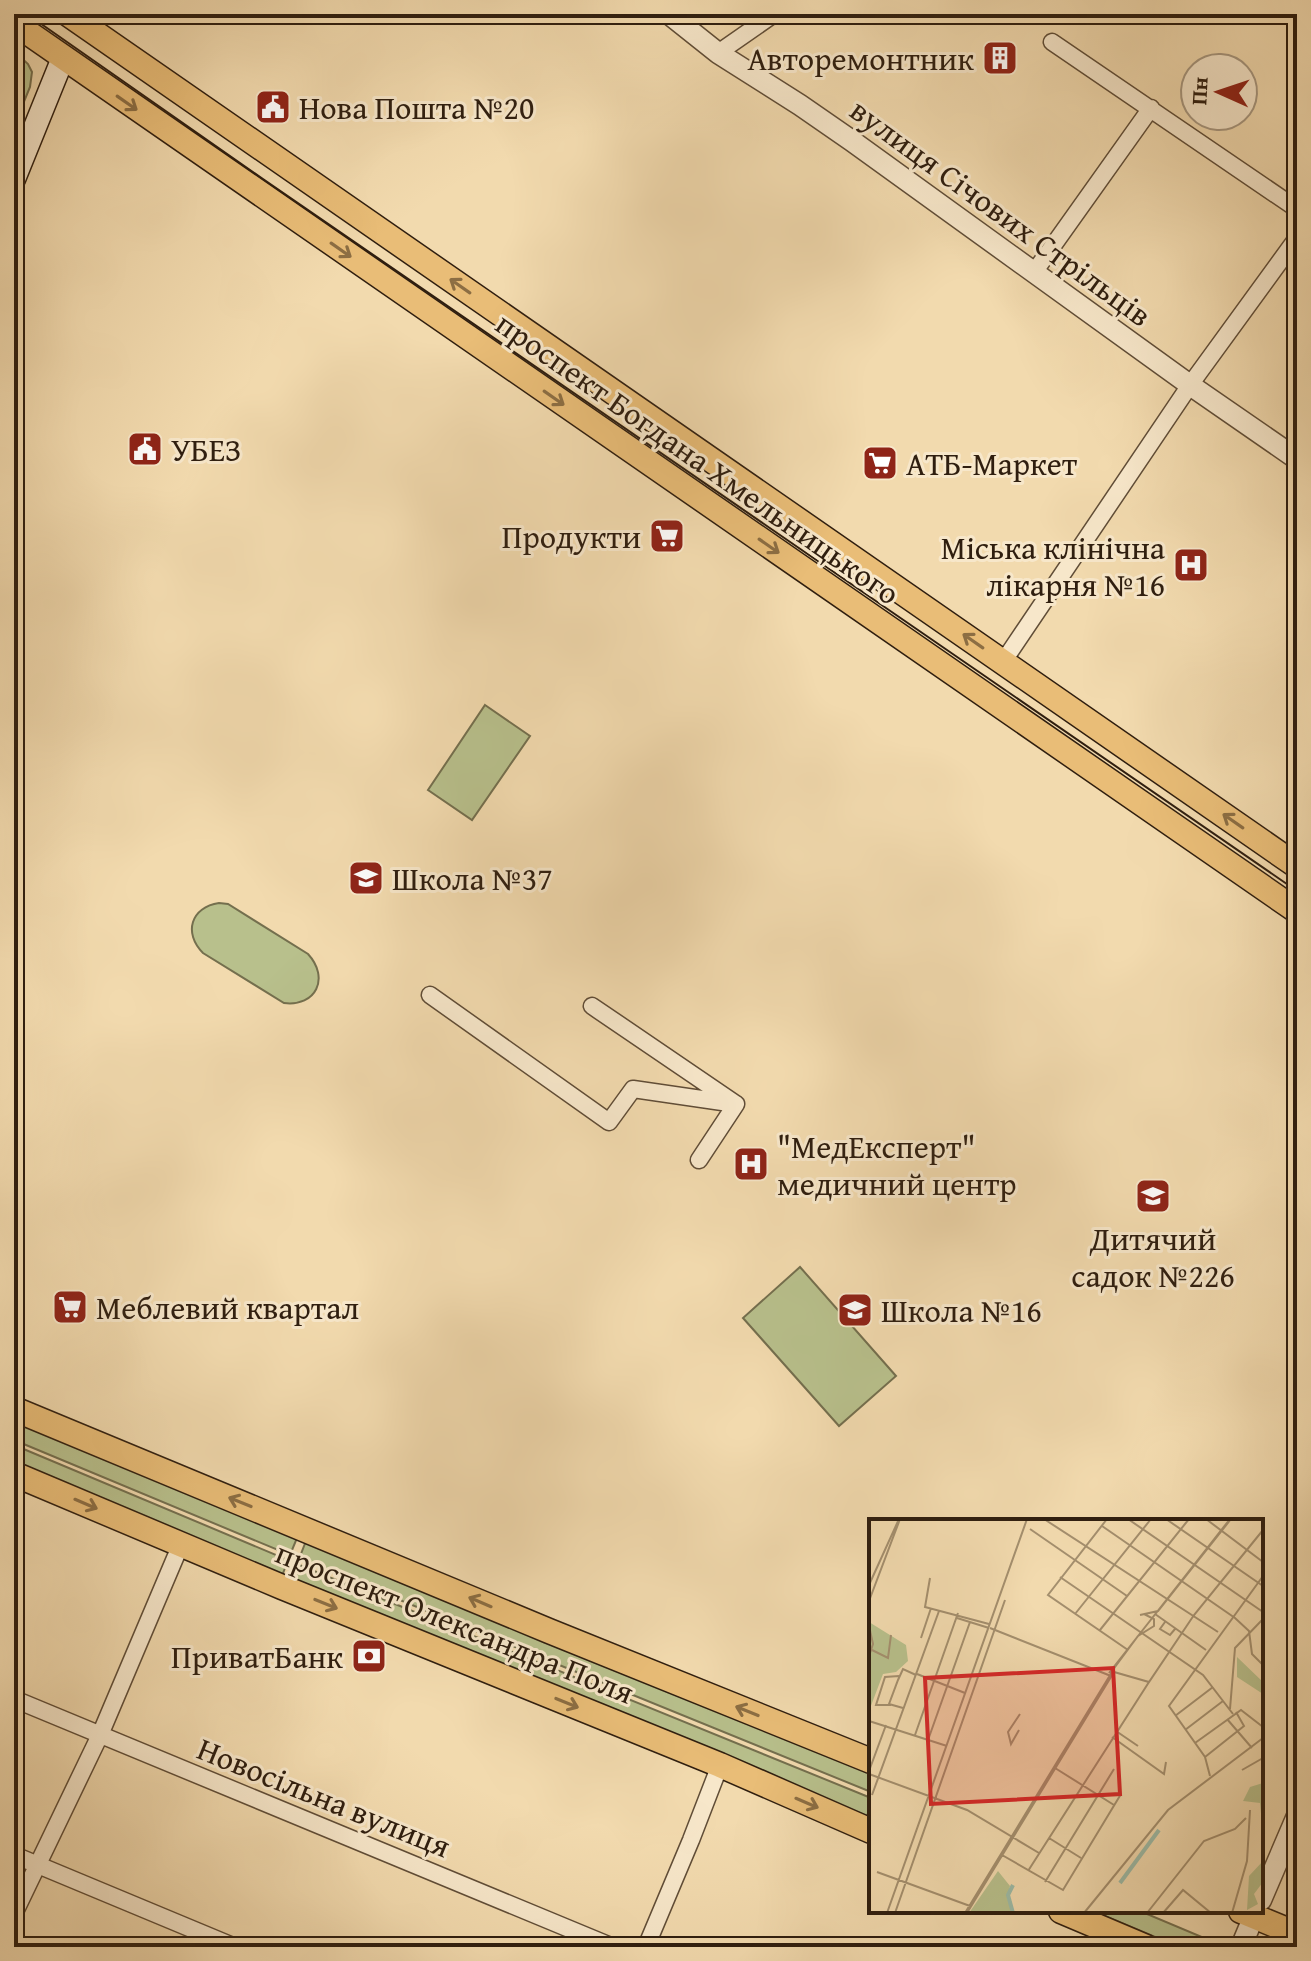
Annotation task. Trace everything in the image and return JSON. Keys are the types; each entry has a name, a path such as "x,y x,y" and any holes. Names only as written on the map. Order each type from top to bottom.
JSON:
{"main road":[{"path":"14,179 63,58 74,18"},
{"name":"проспект Богдана Хмельницького","path":"74,18 1297,866"},
{"name":"проспект Богдана Хмельницького","path":"14,23 1297,911"},
{"path":"586,420 607,388"},
{"path":"982,693 1003,662"},
{"name":"проспект Олександра Поля","path":"14,1409 869,1760"},
{"name":"проспект Олександра Поля","path":"14,1474 720,1765 869,1830"},
{"path":"1066,1913 1146,1947"},
{"path":"1260,1913 1297,1934"}],"street":[{"name":"вулиця Січових Стрільців","path":"669,14 718,53 800,105 1297,459"},
{"path":"718,53 774,14"},
{"path":"1052,42 1297,209"},
{"path":"1035,271 1151,108"},
{"path":"1003,662 1190,385 1297,238"},
{"path":"430,995 609,1122 633,1089 736,1104"},
{"path":"592,1006 736,1104"},
{"path":"699,1160 736,1104"},
{"path":"14,1914 100,1735 181,1544"},
{"name":"Новосільна вулиця","path":"14,1699 613,1947"},
{"path":"646,1947 720,1765"},
{"path":"1263,1888 1297,1816"},
{"path":"14,1855 235,1947"},
{"path":"1241,1947 1252,1913"}],"green space":[{"path":"14,51 32,72 30,87 14,126"},
{"path":"485,705 530,736 472,820 428,790"},
{"path":"219,903 228,904 308,954 315,963 319,981 311,996 295,1003 284,1003 203,953 193,937 193,922 202,910"},
{"path":"800,1267 896,1376 839,1426 743,1318"},
{"path":"14,1420 297,1538 290,1555 14,1440"},
{"path":"14,1445 288,1560 282,1576 14,1463"},
{"path":"306,1541 869,1770 869,1791 299,1559"},
{"path":"297,1564 869,1797 867,1816 290,1579"},
{"path":"1098,1913 1145,1913 1209,1940 1206,1947 1179,1947"}],"tram line":[{"path":"27,14 1297,891"}],"place":[{"name":"Авторемонтник","path":"1000,58"},
{"name":"Нова Пошта №20","path":"273,107"},
{"name":"УБЕЗ","path":"145,449"},
{"name":"АТБ-Маркет","path":"880,463"},
{"name":"Продукти","path":"667,536"},
{"name":"Міська клінічна лікарня №16","path":"1191,565"},
{"name":"Школа №37","path":"366,878"},
{"name":"\"МедЕксперт\" медичний центр","path":"751,1164"},
{"name":"Дитячий садок №226","path":"1153,1196"},
{"name":"Меблевий квартал","path":"70,1307"},
{"name":"Школа №16","path":"855,1310"},
{"name":"ПриватБанк","path":"369,1656"}]}
